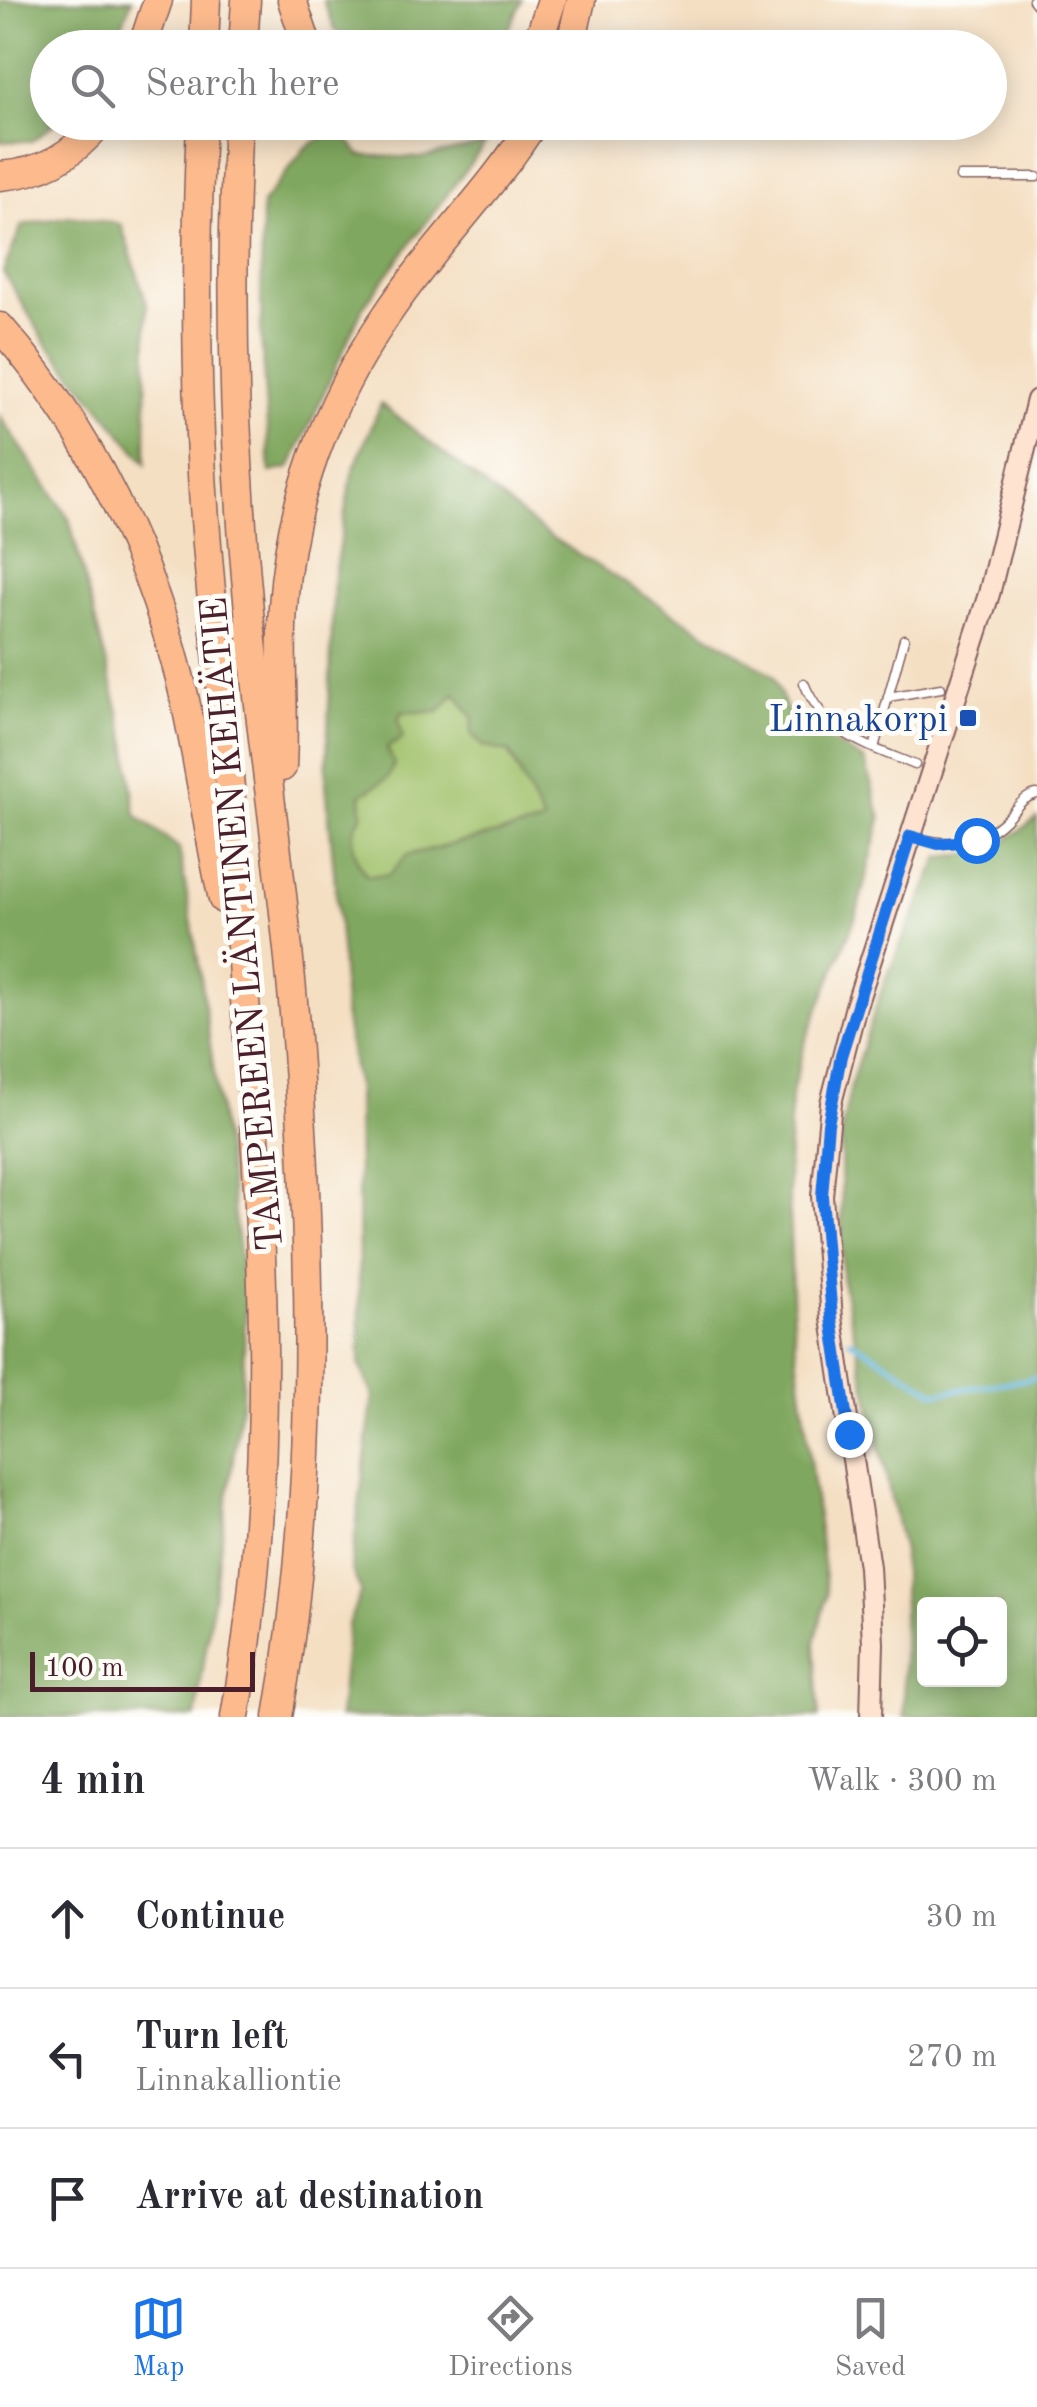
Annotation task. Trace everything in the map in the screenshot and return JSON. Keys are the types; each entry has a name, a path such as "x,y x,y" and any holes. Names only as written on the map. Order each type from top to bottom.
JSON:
{"highway":[{"path":"148,30 158,0"},
{"path":"205,30 206,0"},
{"path":"244,30 246,0"},
{"path":"292,0 302,30"},
{"path":"542,30 552,0"},
{"path":"574,30 581,0"},
{"path":"0,176 40,170 84,140"},
{"name":"TAMPEREEN LÄNTINEN KEHÄTIE","path":"201,140 197,297 206,530 232,810 262,1226 263,1479 235,1717"},
{"name":"TAMPEREEN LÄNTINEN KEHÄTIE","path":"237,140 234,241 237,412 254,658 298,1051 310,1290 310,1368 298,1575 278,1717"},
{"path":"278,848 283,754 283,602 297,514 320,437 342,390 386,316 520,140"},
{"path":"0,327 61,404 109,486 143,564 179,677 244,987"}],"main road":[{"path":"871,1717 869,1567 832,1318 822,1196 828,1124 841,1056 988,594 1037,400"}],"lane":[{"path":"960,177 1037,177"},
{"path":"874,748 904,638"},
{"path":"804,683 817,709 835,728 914,764"},
{"path":"888,698 941,688"},
{"path":"910,836 938,844 976,840 1004,822 1026,796 1037,794"}],"green space":[{"path":"0,0 132,0 120,30 30,30 30,140 33,140 0,142"},
{"path":"323,0 522,0 508,30 335,30"},
{"path":"318,140 349,140 360,155 419,158 485,144 363,307 290,468 270,472 261,335 262,204 305,148"},
{"path":"69,216 121,224 147,304 146,463 45,341 3,272 22,225"},
{"path":"381,404 546,534 773,675 790,717 865,761 881,819 856,916 806,1040 791,1096 788,1169 793,1323 827,1595 815,1642 819,1717 339,1717 348,1625 361,1591 351,1568 373,1395 360,1366 357,1090 344,1013 326,783 334,575 352,473","holes":["455,693 473,717 471,733 483,746 509,752 544,823 407,855 389,875 367,876 358,862 353,838 362,815 361,795 388,778 394,764 387,748 403,738 398,719 402,712 439,712"]},
{"path":"0,416 69,518 127,743 136,815 179,848 199,966 246,1300 242,1398 196,1717 0,1717"},
{"path":"455,693 473,717 471,733 483,746 508,752 545,823 407,855 389,875 367,876 358,862 353,838 362,815 361,794 388,778 394,764 387,747 402,712 439,712"},
{"path":"1037,818 1037,1717 904,1717 903,1551 842,1281 841,1133 852,1080 885,980 940,857 990,852"}],"waterway":[{"path":"850,1340 936,1393 1037,1378"}],"place":[{"name":"Linnakorpi","path":"968,718"}],"route":[{"path":"849,1434 832,1318 822,1196 828,1124 841,1056 910,836 938,844 976,840"}]}
